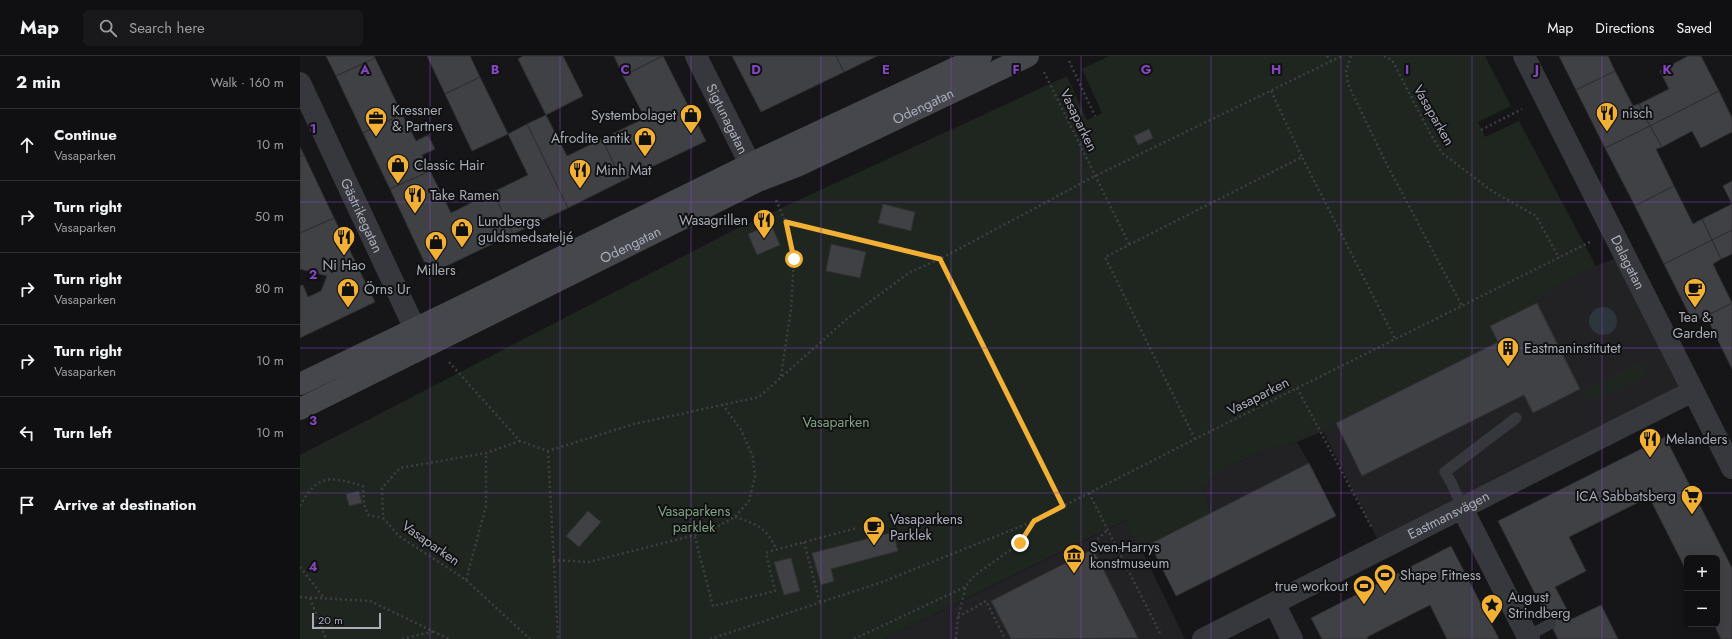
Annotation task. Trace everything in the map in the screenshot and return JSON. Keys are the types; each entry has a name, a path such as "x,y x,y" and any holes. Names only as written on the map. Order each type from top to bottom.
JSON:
{"main road":[{"name":"Odengatan","path":"300,409 419,338 754,173 981,56"},
{"name":"Odengatan","path":"754,173 797,166 1028,56"},
{"name":"Odengatan","path":"300,384 419,338"}],"street":[{"name":"Sigtunagatan","path":"696,56 754,173"},
{"name":"Dalagatan","path":"1524,56 1732,468"},
{"name":"Gästrikegatan","path":"300,83 419,338"},
{"name":"Eastmansvägen","path":"1203,639 1693,391"},
{"path":"1462,508 1528,638"},
{"path":"1274,603 1292,639"}],"lane":[{"path":"1462,508 1452,484 1445,472 1516,418"},
{"path":"1528,638 1550,624"}],"path":[{"path":"1327,56 1331,61"},
{"path":"449,362 520,441 548,451 634,424 759,397 848,318 910,272 940,259 1095,176 1342,56"},
{"path":"1351,56 1346,71 1348,84 1384,159 1462,306"},
{"name":"Vasaparken","path":"1384,56 1392,60 1430,133 1442,152 1492,191 1536,216 1559,258"},
{"path":"1069,61 1095,116"},
{"name":"Vasaparken","path":"1044,72 1129,244"},
{"path":"1271,91 1302,157 1395,339"},
{"path":"1481,130 1522,109"},
{"path":"1195,439 1105,257 1302,157"},
{"path":"776,200 786,222 794,259 792,310 781,376"},
{"path":"786,222 940,259"},
{"name":"Vasaparken","path":"710,639 882,582 1034,521 1592,241"},
{"path":"940,259 1063,506"},
{"path":"1297,388 1371,526"},
{"path":"554,560 589,562 695,535 715,528 735,517 749,501 755,477 752,457 741,430 723,404"},
{"name":"Vasaparken","path":"520,441 486,453 400,468 382,488 384,518 399,536 466,580 530,639"},
{"path":"548,451 558,639"},
{"path":"466,580 486,506 486,453"},
{"path":"300,506 308,491 318,483 329,480 346,481 363,486 364,504 368,514 384,518"},
{"path":"1089,493 1160,633"},
{"path":"735,517 760,527 770,536 776,549"},
{"path":"956,639 958,617 966,586 974,576 1020,543 1034,521"},
{"path":"691,522 713,606 775,591 766,553 856,528"},
{"path":"1094,543 1108,529"},
{"path":"804,542 820,603"},
{"path":"300,567 325,599"},
{"path":"854,639 966,586"},
{"path":"300,597 370,601 449,639"},
{"path":"310,598 326,639"},
{"path":"958,617 986,601 1005,639"},
{"path":"402,639 435,631"}],"shaded area":[{"path":"1623,255 1691,390 1381,546 1323,431 1490,326 1537,303 1534,297 1596,266"},
{"path":"1603,307 1613,311 1617,321 1613,331 1603,335 1593,331 1589,321 1593,311"},
{"path":"1297,442 1309,463 1211,513 1202,487 1227,468 1262,451"},
{"path":"1127,520 1185,639 884,639 927,618"}],"green space":[{"name":"Vasaparken","path":"1109,56 1485,56 1511,106 1478,122 1485,137 1519,121 1596,266 1535,297 1537,303 1490,326 1498,342 1336,423 1323,431 1297,442 1262,451 1227,468 1202,487 1211,513 1140,549 1126,520 884,639 300,639 300,455 736,229 1067,76 1087,120 1102,113 1082,69"},
{"path":"1641,361 1647,374 1588,403 1582,392"}],"building":[{"path":"326,56 374,56 375,58 336,76"},
{"path":"427,56 470,56 480,77 445,94"},
{"path":"523,56 563,56 583,96 546,115 518,59"},
{"path":"614,56 662,56 623,76"},
{"path":"663,56 706,141 622,181 602,139 645,118 623,76"},
{"path":"732,56 836,56 844,72 761,112"},
{"path":"836,56 877,56 844,72"},
{"path":"1559,56 1608,56 1615,71 1576,90"},
{"path":"1688,56 1701,56 1719,91 1650,126 1639,104 1669,89 1660,71"},
{"path":"375,58 402,114 363,133 336,76"},
{"path":"1615,71 1633,106 1639,104 1650,126 1605,148 1576,90"},
{"path":"480,77 508,134 472,151 445,94"},
{"path":"1719,91 1732,118 1732,132 1701,148 1692,131 1662,147 1650,126"},
{"path":"402,114 416,141 428,135 435,149 422,155 430,171 390,189 363,133"},
{"path":"546,115 567,156 602,139 622,181 568,208 527,124"},
{"path":"527,124 568,208 513,234 493,192 528,175 508,134"},
{"path":"1650,126 1662,147 1656,149 1674,186 1635,206 1605,148"},
{"path":"1149,129 1153,138 1138,145 1134,136"},
{"path":"300,147 304,155 300,157"},
{"path":"304,155 334,218 300,233 300,157"},
{"path":"430,171 451,213 493,192 513,234 430,274 390,189"},
{"path":"1732,181 1732,204 1723,186"},
{"path":"1674,186 1693,224 1702,219 1712,240 1664,264 1635,206"},
{"path":"883,204 915,212 911,231 878,223"},
{"path":"1732,204 1732,230 1712,240 1702,219"},
{"path":"334,218 375,302 300,338 300,286 303,285 308,297 321,291 327,276 300,269 300,233"},
{"name":"Wasagrillen","path":"771,224 780,245 757,255 748,234"},
{"path":"1732,230 1732,254 1721,259 1712,240"},
{"path":"1712,240 1721,259 1713,264 1732,303 1693,322 1664,264"},
{"path":"831,244 866,252 860,278 826,271"},
{"name":"Eastmaninstitutet","path":"1537,303 1580,389 1533,413 1524,395 1362,476 1336,423 1498,342 1490,326"},
{"path":"1732,303 1732,369 1706,316"},
{"path":"1665,437 1732,568 1732,639 1721,639 1715,627 1720,627 1720,555 1684,555 1684,566 1649,497 1569,537 1586,571 1555,587 1572,619 1601,605 1618,639 1558,639 1498,521"},
{"path":"1309,463 1336,516 1176,596 1150,544"},
{"path":"359,491 362,503 349,506 346,494"},
{"path":"588,511 601,522 579,547 566,536"},
{"path":"893,532 898,551 831,569 834,581 821,585 812,553"},
{"path":"1451,546 1499,639 1447,639 1430,605 1367,637 1368,639 1322,639 1311,618"},
{"name":"Sven-Harrys konstmuseum","path":"1093,549 1138,638 1011,639 991,601"},
{"path":"791,558 800,591 784,595 774,562"}],"place":[{"name":"nisch","path":"1607,132"},
{"name":"Systembolaget","path":"691,134"},
{"name":"Kressner & Partners","path":"376,138"},
{"name":"Afrodite antik","path":"645,158"},
{"name":"Classic Hair","path":"398,184"},
{"name":"Minh Mat","path":"580,190"},
{"name":"Take Ramen","path":"415,214"},
{"name":"Wasagrillen","path":"764,240"},
{"name":"Lundbergs guldsmedsateljé","path":"462,248"},
{"name":"Ni Hao","path":"344,256"},
{"name":"Millers","path":"436,262"},
{"name":"Örns Ur","path":"348,308"},
{"name":"Tea & Garden","path":"1695,308"},
{"name":"Eastmaninstitutet","path":"1508,368"},
{"name":"Melanders","path":"1650,458"},
{"name":"ICA Sabbatsberg","path":"1692,516"},
{"name":"Vasaparkens Parklek","path":"874,546"},
{"name":"Sven-Harrys konstmuseum","path":"1074,574"},
{"name":"Shape Fitness","path":"1385,594"},
{"name":"true workout","path":"1364,606"},
{"name":"August Strindberg","path":"1492,624"}],"route":[{"path":"794,259 786,222 940,259 1063,506 1034,521 1020,543"}],"park label":[{"name":"Vasaparkens parklek","path":"694,520"}]}
